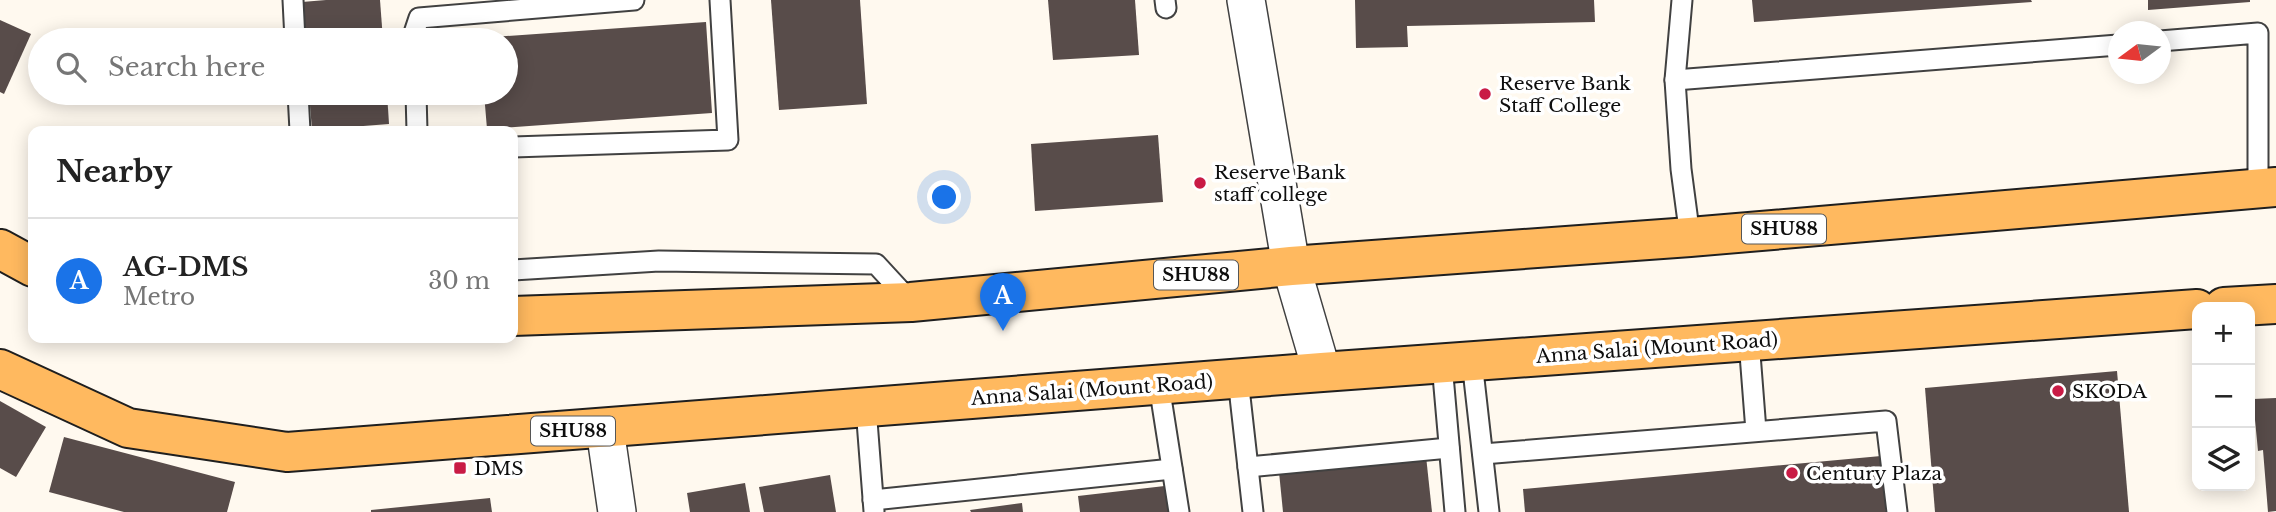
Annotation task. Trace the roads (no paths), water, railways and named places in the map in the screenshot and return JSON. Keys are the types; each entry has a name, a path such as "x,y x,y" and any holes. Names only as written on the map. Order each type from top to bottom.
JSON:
{"main road":[{"name":"SHU88","path":"518,316 911,302 1291,266 1690,237 2267,188"},
{"path":"0,249 28,264"},
{"path":"2255,305 2276,304"},
{"name":"Anna Salai (Mount Road)","path":"0,369 128,428 288,452 1322,372 2192,309"}],"street":[{"path":"1246,0 1291,266 1322,372"},
{"path":"606,429 617,512"}],"lane":[{"path":"293,0 294,28"},
{"path":"416,28 419,18 634,0"},
{"path":"518,147 728,140 720,0"},
{"path":"1682,0 1675,80 1681,169 1690,237"},
{"path":"2171,40 2258,33 2267,188"},
{"path":"1675,80 2108,46"},
{"path":"299,105 300,126"},
{"path":"416,105 417,126"},
{"path":"518,270 659,261 876,264 911,302"},
{"path":"1749,341 1756,431"},
{"path":"1455,512 1449,448 1457,363"},
{"path":"1457,363 1483,454 1489,512"},
{"path":"1238,379 1253,512"},
{"path":"1159,385 1179,512"},
{"path":"866,408 873,506 1172,469"},
{"path":"1483,454 1886,421 1897,512"},
{"path":"1248,467 1449,448"}],"place":[{"name":"Reserve Bank Staff College","path":"1485,94"},
{"name":"Reserve Bank staff college","path":"1200,183"},
{"name":"AG-DMS","path":"1003,331"},
{"name":"SKODA","path":"2058,391"},
{"name":"DMS","path":"460,468"},
{"name":"Century Plaza","path":"1792,473"}]}
